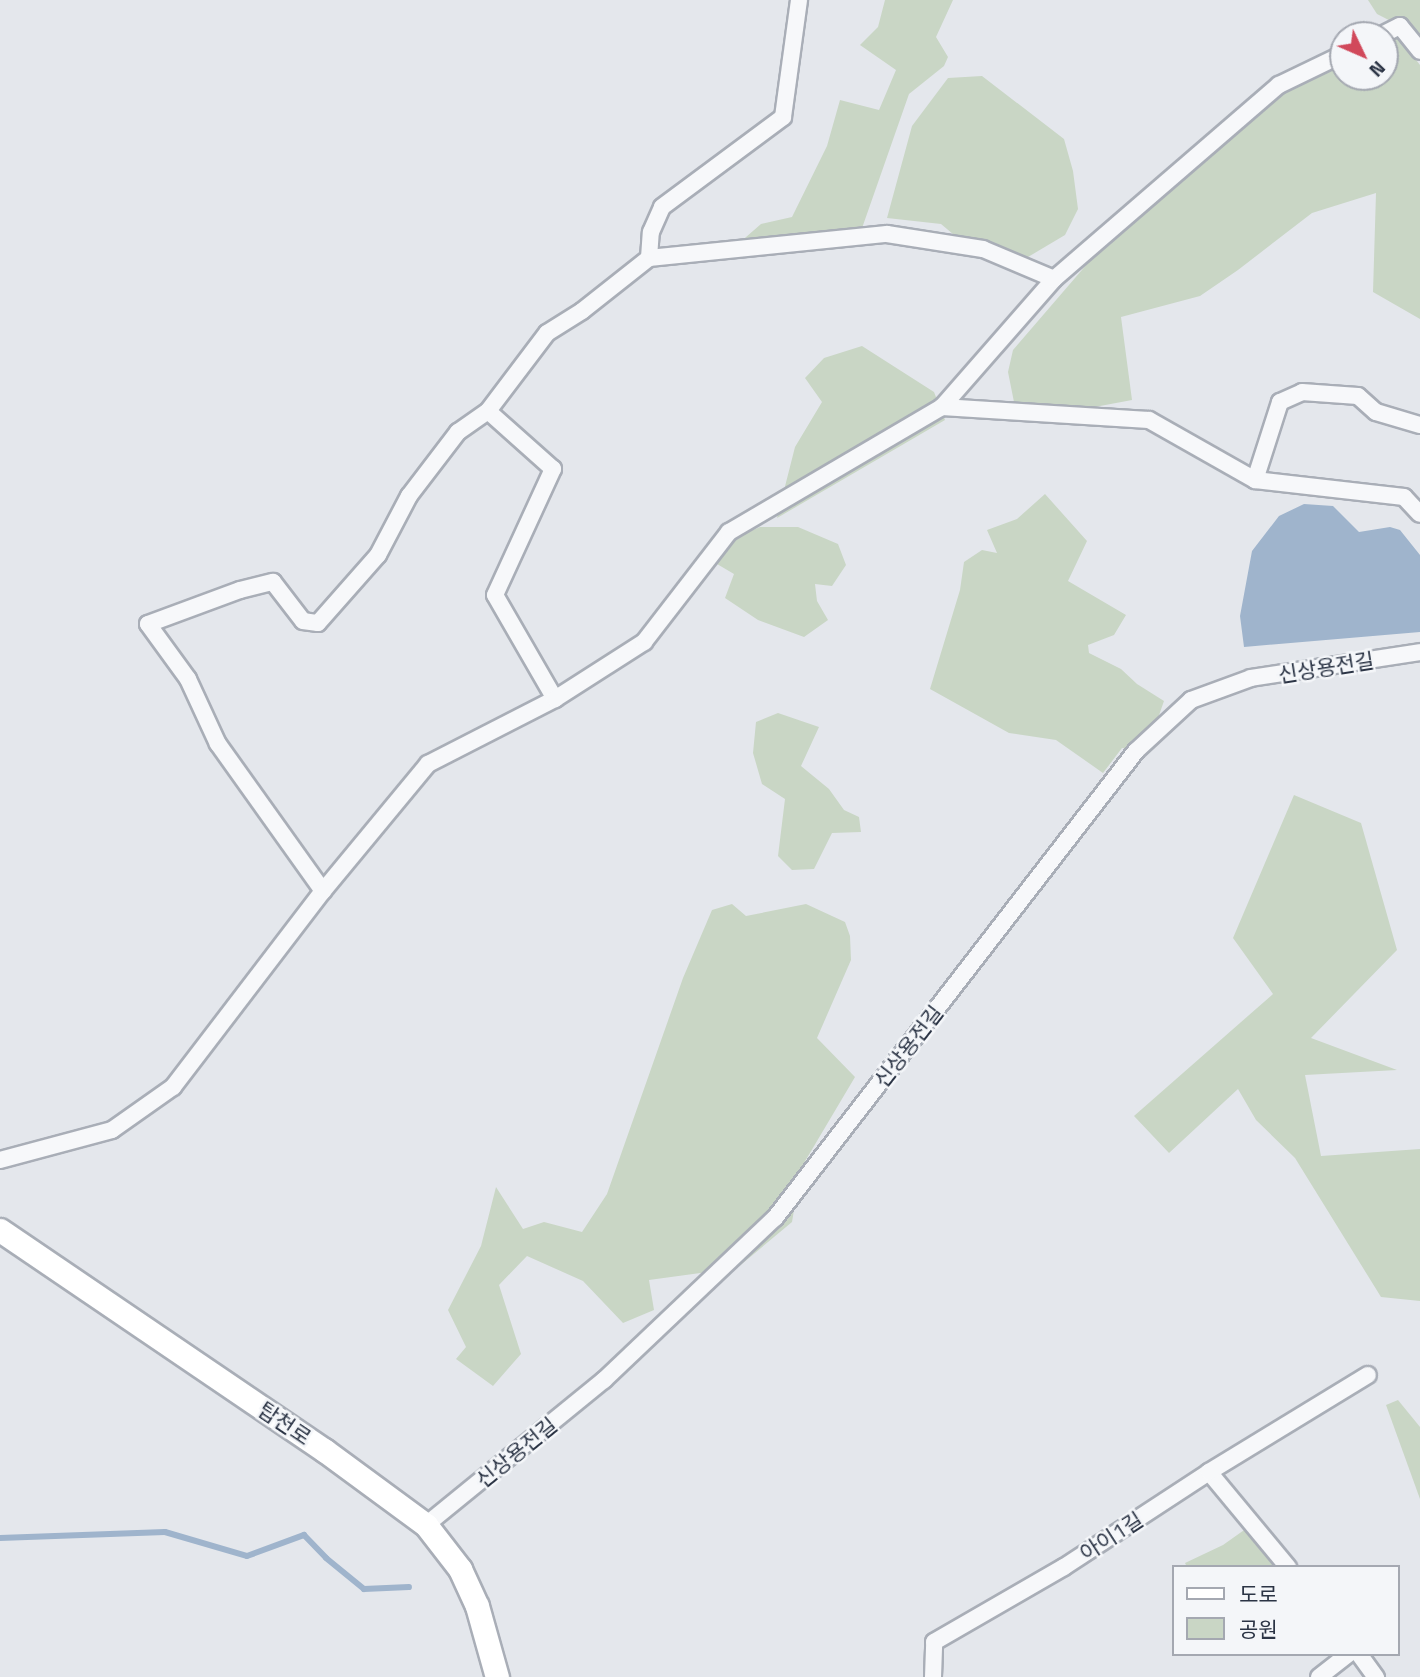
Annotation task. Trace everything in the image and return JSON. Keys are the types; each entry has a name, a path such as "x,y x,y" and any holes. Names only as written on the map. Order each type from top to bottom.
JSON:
{"main road":[{"name":"탑천로","path":"0,1230 314,1443 426,1525 460,1569 477,1606 497,1677"}],"street":[{"path":"649,258 651,232 662,207 783,117 799,0"},
{"path":"1399,26 1420,51"},
{"path":"0,1160 112,1129 173,1087 323,891 428,764 555,699 644,642 729,532 942,407 1054,279 1279,85 1329,61"},
{"path":"323,891 218,744 188,679 148,624 240,590 273,582 303,621 318,623 378,555 409,496 458,432 488,411 547,332 582,311 649,258 887,234 983,249 1054,279"},
{"path":"1255,480 1280,402 1302,392 1358,396 1376,412 1420,425"},
{"path":"942,407 1149,420 1255,480 1404,497 1420,514"},
{"path":"488,411 553,469 495,595 555,699"},
{"name":"신상용전길","path":"426,1525 604,1380 775,1218 1136,751 1191,700 1251,678 1420,652"},
{"path":"1285,1565 1209,1472 1368,1375"},
{"name":"아이1길","path":"933,1677 934,1642 1064,1567 1209,1472"},
{"path":"1319,1677 1345,1656"},
{"path":"1361,1656 1376,1677"}],"green space":[{"path":"885,0 953,0 936,37 948,57 944,66 909,94 861,231 738,244 761,224 792,217 827,146 840,100 879,110 896,70 860,45 878,27"},
{"path":"1368,0 1420,0 1420,36 1399,25 1399,21 1391,21 1377,14"},
{"path":"1399,38 1420,65 1420,319 1373,292 1376,193 1312,213 1200,296 1121,317 1132,400 1084,409 1014,402 1008,372 1013,350 1100,249 1152,207 1273,97 1329,71 1329,91 1399,91"},
{"path":"982,76 1064,139 1073,171 1078,209 1065,235 1028,257 984,260 941,224 887,218 912,126 948,78"},
{"path":"862,346 934,392 945,420 777,518 795,447 822,402 805,378 824,358"},
{"path":"1045,494 1087,541 1068,581 1126,615 1114,635 1088,645 1089,653 1121,669 1137,684 1164,701 1157,721 1129,749 1122,748 1103,773 1056,740 1009,733 930,689 960,590 964,562 982,550 997,553 987,530 1017,519"},
{"path":"760,527 798,527 838,544 846,565 832,586 815,584 817,601 828,620 804,637 758,620 725,598 734,574 717,564 732,539"},
{"path":"778,713 819,727 801,766 829,789 844,810 859,817 861,832 832,833 814,869 792,870 778,856 785,799 762,784 753,753 756,722"},
{"path":"1294,795 1361,823 1397,950 1311,1038 1397,1070 1305,1075 1321,1156 1420,1149 1420,1301 1381,1297 1295,1158 1256,1120 1238,1089 1169,1153 1134,1116 1273,994 1233,938"},
{"path":"732,904 746,916 806,904 845,922 850,936 851,960 817,1038 855,1077 801,1168 792,1222 737,1268 649,1280 654,1310 623,1323 583,1281 527,1256 499,1285 521,1354 493,1386 456,1359 466,1347 448,1310 481,1246 496,1187 523,1229 544,1222 582,1232 607,1194 683,978 712,910"},
{"path":"1398,1400 1420,1427 1420,1499 1386,1405"},
{"path":"1247,1528 1279,1565 1186,1565 1185,1563 1223,1545"}],"water":[{"path":"1304,504 1333,506 1359,532 1390,527 1400,530 1420,555 1420,632 1244,647 1240,616 1252,551 1279,516"}],"waterway":[{"path":"0,1538 165,1532 247,1556 304,1535 326,1558 364,1589 409,1587"}]}
